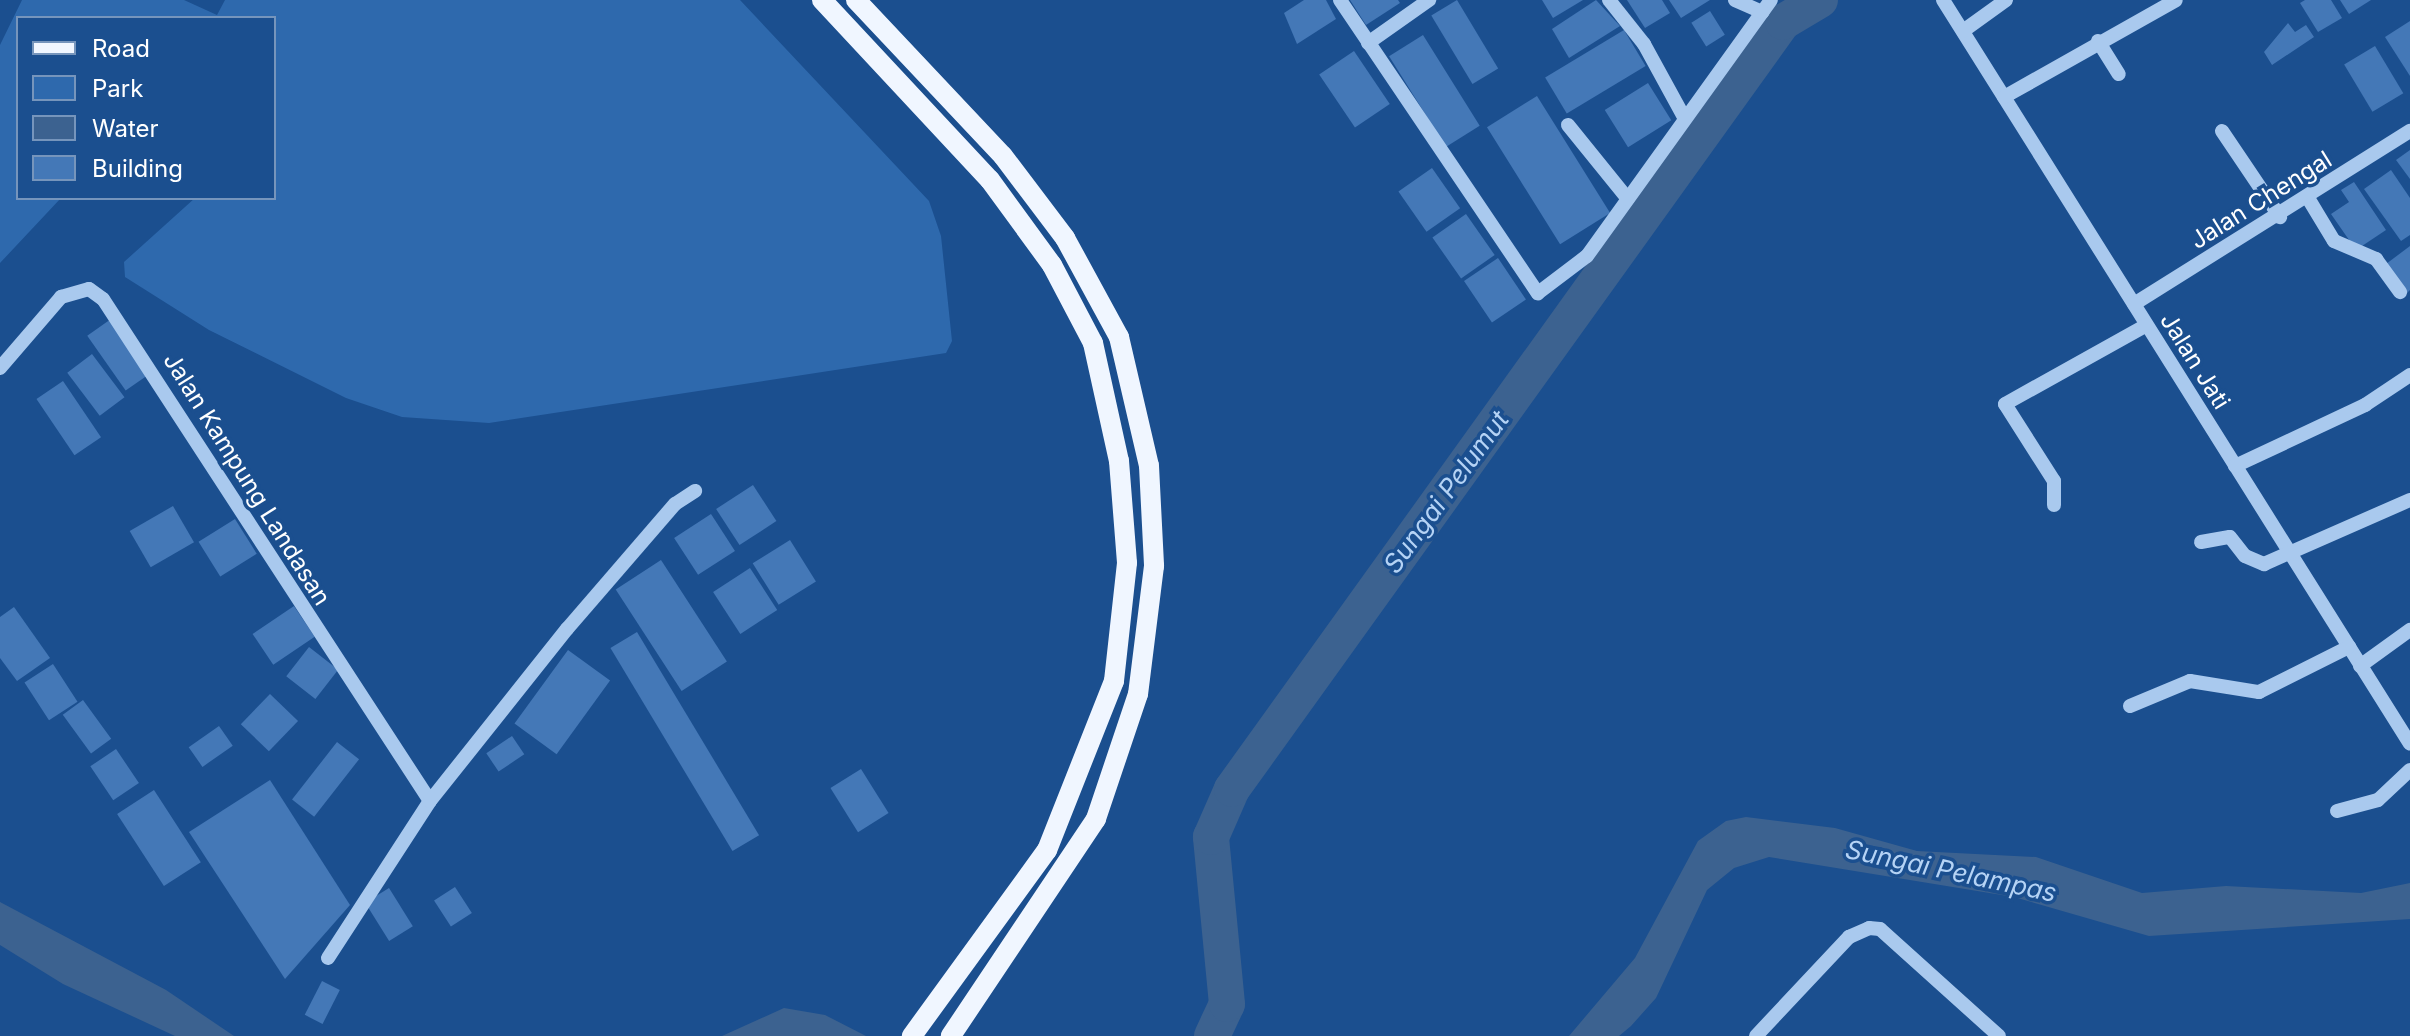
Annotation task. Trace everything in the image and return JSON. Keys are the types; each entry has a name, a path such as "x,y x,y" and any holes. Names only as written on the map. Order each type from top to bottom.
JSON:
{"main road":[{"path":"822,0 990,180 1052,265 1093,343 1119,461 1127,563 1114,681 1047,850 915,1032"},
{"path":"856,0 1003,156 1065,238 1119,337 1149,466 1154,566 1138,694 1096,819 951,1036"}],"street":[{"path":"1340,0 1533,292 1563,280 1628,199 1766,6 1735,0"},
{"path":"1368,43 1429,0"},
{"path":"1609,0 1644,44 1685,119"},
{"name":"Jalan Jati","path":"1943,0 2410,744"},
{"path":"1963,31 2006,0"},
{"path":"2004,97 2098,41 2176,0"},
{"path":"2098,41 2119,74"},
{"path":"1568,125 1628,199"},
{"path":"2222,131 2280,217"},
{"name":"Jalan Chengal","path":"2134,304 2280,217 2410,131"},
{"path":"2308,198 2334,241 2376,259 2400,292"},
{"name":"Jalan Kampung Landasan","path":"0,368 61,297 89,289 103,299 430,801"},
{"path":"2054,505 2054,481 2005,404 2147,325"},
{"path":"2235,466 2365,405 2410,375"},
{"path":"328,958 430,801 567,629 675,504 695,491"},
{"path":"2201,542 2230,537 2255,563 2292,557 2410,500"},
{"path":"2360,666 2410,630"},
{"path":"2130,706 2190,681 2259,692 2349,647"},
{"path":"2337,811 2378,800 2410,770"},
{"path":"1756,1036 1849,937 1869,928 1880,929 1999,1036"}],"green space":[{"path":"22,0 184,0 217,15 225,0 740,0 929,201 941,236 952,341 946,353 489,423 402,417 346,398 209,330 125,277 124,262 193,200 276,200 276,16 16,16 16,200 59,200 0,263 0,45"}],"water":[{"name":"Sungai Pelampas","path":"1746,817 1835,828 1917,851 2036,857 2142,893 2226,886 2361,893 2410,883 2410,919 2149,936 2014,897 1769,857 1734,868 1707,890 1656,998 1631,1026 1619,1036 1569,1036 1635,958 1698,841 1726,821"},
{"path":"0,902 166,990 234,1036 175,1036 63,984 0,945"},
{"path":"784,1008 825,1015 866,1036 722,1036"}],"building":[{"path":"1304,0 1326,0 1336,19 1297,44 1284,13"},
{"path":"1350,0 1398,0 1400,3 1366,25"},
{"path":"1457,0 1498,69 1472,84 1431,15"},
{"path":"1542,0 1583,0 1553,18"},
{"path":"1596,0 1620,26 1569,58 1552,29"},
{"path":"1627,0 1662,0 1670,13 1645,28"},
{"path":"1669,0 1710,0 1681,18"},
{"path":"2305,0 2331,0 2342,18 2318,32 2300,3"},
{"path":"2340,0 2371,0 2349,14"},
{"path":"1710,11 1725,35 1706,46 1691,23"},
{"path":"2410,21 2410,76 2385,37"},
{"path":"2288,23 2295,32 2306,25 2314,37 2272,65 2264,52"},
{"path":"1624,30 1646,66 1567,113 1545,77"},
{"path":"1423,35 1480,126 1446,147 1389,56"},
{"path":"2375,46 2403,93 2372,112 2344,65"},
{"path":"1354,51 1390,104 1355,128 1319,74"},
{"path":"1648,83 1671,120 1628,147 1605,110"},
{"path":"1537,96 1610,213 1560,244 1487,127"},
{"path":"2410,150 2410,179 2396,160"},
{"path":"1432,168 1460,208 1427,232 1398,192"},
{"path":"2391,170 2410,198 2410,235 2401,241 2364,189"},
{"path":"2354,182 2386,230 2356,250 2331,214 2349,202 2341,190"},
{"path":"1466,214 1495,255 1461,278 1432,238"},
{"path":"2410,246 2410,290 2407,293 2386,264"},
{"path":"1498,258 1526,299 1492,322 1464,281"},
{"path":"111,319 149,374 126,391 87,336"},
{"path":"92,354 124,397 100,416 67,373"},
{"path":"63,381 101,437 74,455 36,399"},
{"path":"753,485 776,521 740,545 716,509"},
{"path":"173,506 194,542 151,567 130,531"},
{"path":"711,514 735,551 698,575 674,538"},
{"path":"235,519 257,554 220,577 199,542"},
{"path":"790,540 816,582 779,605 753,563"},
{"path":"661,560 727,661 682,691 616,589"},
{"path":"750,568 777,610 740,634 713,592"},
{"path":"294,606 315,637 273,665 253,634"},
{"path":"14,607 50,658 17,681 0,658 0,617"},
{"path":"637,632 759,835 732,851 610,648"},
{"path":"309,647 338,670 315,699 286,676"},
{"path":"568,650 610,681 557,754 515,724"},
{"path":"53,664 78,702 49,720 24,683"},
{"path":"270,694 298,721 269,751 241,724"},
{"path":"83,700 111,739 91,754 63,715"},
{"path":"219,726 233,746 202,767 189,747"},
{"path":"512,736 524,754 499,772 486,753"},
{"path":"337,742 359,759 314,817 292,800"},
{"path":"116,749 139,783 113,800 90,766"},
{"path":"861,769 889,813 858,832 830,788"},
{"path":"270,780 350,905 285,979 189,832"},
{"path":"154,790 201,862 164,886 117,814"},
{"path":"455,887 472,913 451,927 434,901"},
{"path":"389,888 413,926 389,941 365,903"},
{"path":"322,981 340,990 323,1024 305,1015"}],"waterway":[{"name":"Sungai Pelumut","path":"1212,1036 1227,1004 1211,837 1232,789 1783,22 1820,0"}]}
